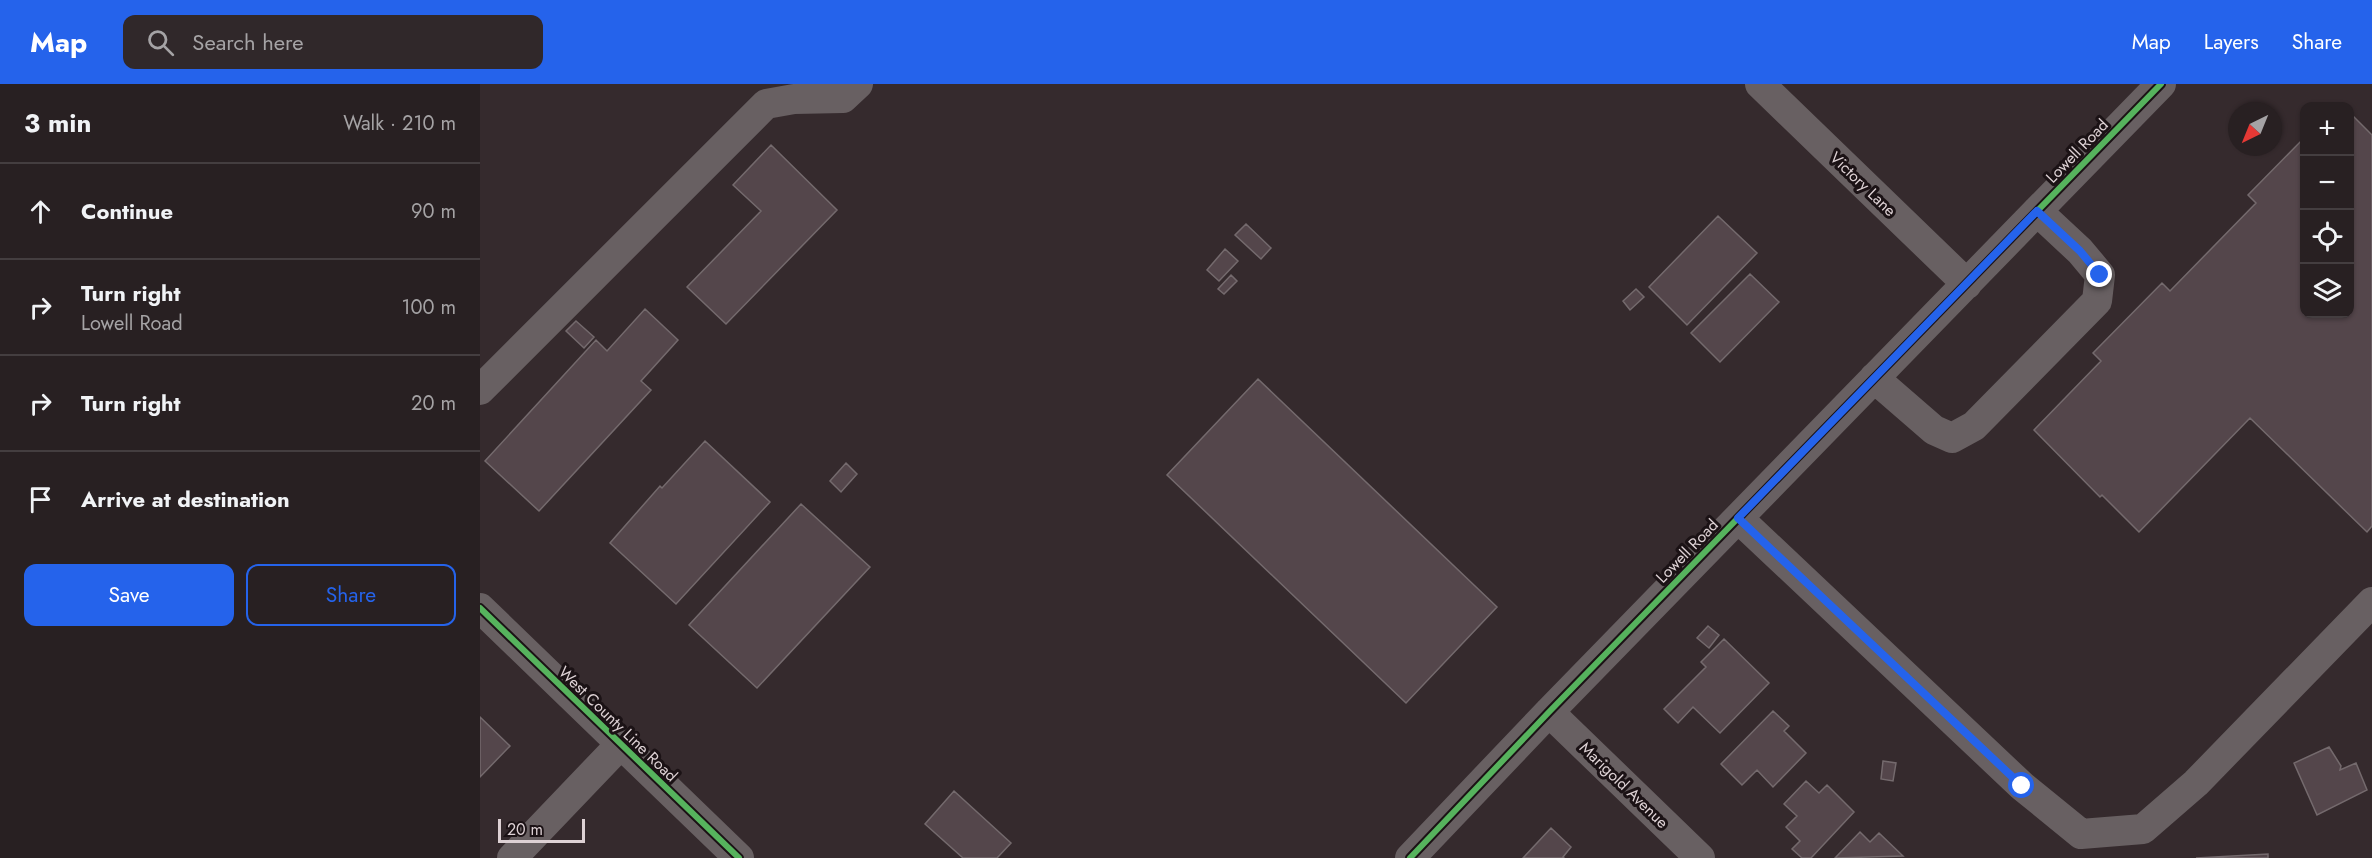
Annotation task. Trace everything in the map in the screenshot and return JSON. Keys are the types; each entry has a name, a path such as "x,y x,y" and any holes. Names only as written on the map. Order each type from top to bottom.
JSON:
{"street":[{"path":"480,390 766,104 794,99 843,98 858,84"},
{"name":"Victory Lane","path":"1760,84 1966,284"},
{"name":"Lowell Road","path":"1410,858 1549,712 2161,84"},
{"path":"1874,378 1934,430 1952,438 1974,426 2097,301 2100,275 2080,251 2037,211"},
{"path":"1738,518 2022,786 2082,834 2143,829 2196,783 2372,602"},
{"name":"West County Line Road","path":"480,608 739,858"},
{"name":"Marigold Avenue","path":"1549,712 1700,858"},
{"path":"512,858 620,745"}],"building":[{"path":"2354,117 2372,135 2372,526 2367,532 2250,418 2139,532 2102,495 2100,497 2034,430 2101,361 2093,353 2162,283 2170,291 2256,203 2248,195 2300,142 2300,318 2354,318"},
{"path":"771,145 837,210 726,324 687,287 761,211 733,185"},
{"path":"1718,216 1757,253 1687,325 1649,287"},
{"path":"1246,224 1271,248 1261,259 1235,235"},
{"path":"1225,249 1238,261 1219,281 1207,270"},
{"path":"1750,274 1779,302 1720,362 1691,333"},
{"path":"1231,275 1237,281 1224,294 1218,289"},
{"path":"1636,289 1644,297 1630,310 1623,301"},
{"path":"645,309 678,340 641,381 651,390 539,511 485,461 596,340 607,351"},
{"path":"576,321 594,337 584,348 566,331"},
{"path":"1258,379 1497,607 1406,703 1167,475"},
{"path":"705,441 770,502 676,604 610,543 660,486 662,488"},
{"path":"846,463 857,474 841,492 830,481"},
{"path":"801,504 870,567 757,688 689,625"},
{"path":"1708,626 1719,635 1709,648 1697,638"},
{"path":"1724,639 1769,683 1720,733 1693,707 1678,723 1664,709 1706,667 1701,662"},
{"path":"1773,711 1789,726 1784,731 1806,753 1773,787 1757,770 1742,785 1721,764"},
{"path":"480,717 510,746 480,777"},
{"path":"2329,747 2341,766 2340,770 2356,763 2367,790 2317,815 2294,763"},
{"path":"1883,761 1896,763 1893,781 1881,779"},
{"path":"1806,781 1819,793 1827,785 1854,812 1811,858 1802,858 1792,849 1800,841 1786,827 1797,816 1784,804"},
{"path":"954,791 1011,843 997,858 963,858 925,824"},
{"path":"1551,828 1571,847 1564,858 1523,858"},
{"path":"1860,832 1870,842 1879,833 1903,856 1835,858"},
{"path":"2268,854 2268,858 2196,858"}],"cycle path":[{"path":"1410,858 1549,712 2161,84"},
{"path":"480,608 739,858"}],"route":[{"path":"2022,786 1738,518 2037,211 2080,251 2100,275"}]}
